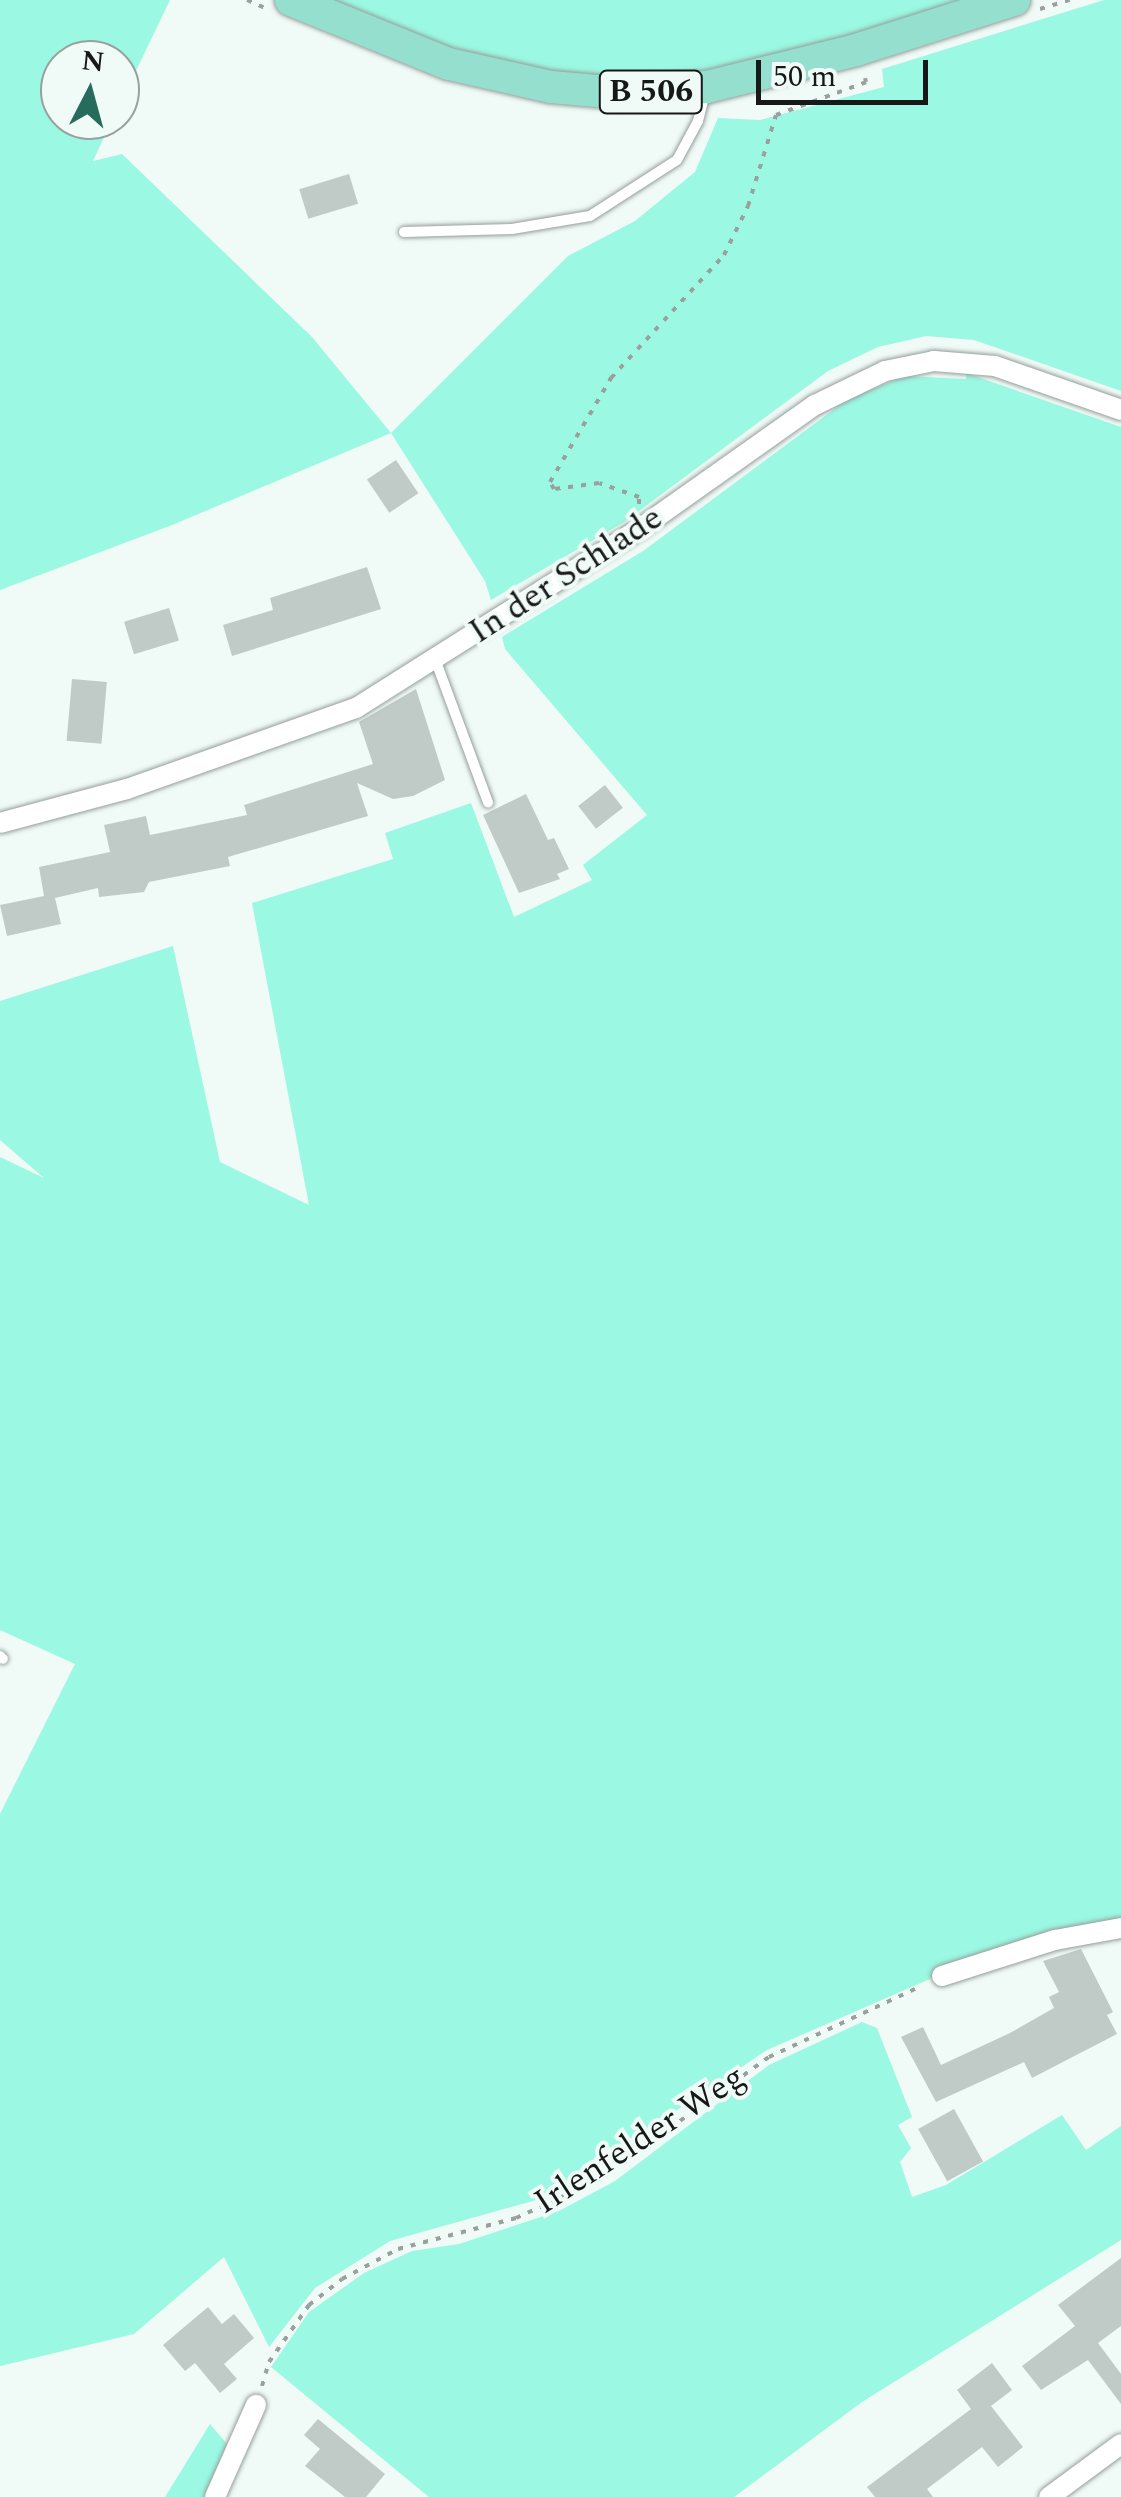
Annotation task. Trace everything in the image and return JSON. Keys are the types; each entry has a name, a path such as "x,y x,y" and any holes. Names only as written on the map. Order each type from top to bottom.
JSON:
{"main road":[{"name":"B 506","path":"291,0 425,56 522,82 608,93 707,87 856,50 1014,0"}],"street":[{"name":"In der Schlade","path":"0,823 126,789 356,708 641,528 815,404 885,371 934,361 995,366 1121,410"},
{"path":"942,1976 1055,1940 1121,1928"},
{"path":"215,2497 256,2404"},
{"path":"1049,2497 1121,2444"}],"lane":[{"path":"404,232 512,229 590,216 676,160 698,121 707,87"},
{"path":"435,659 488,802"}],"path":[{"path":"641,528 639,497 600,484 554,489 550,482 611,378 724,255 748,206 776,114 866,82"},
{"name":"Irlenfelder Weg","path":"256,2404 268,2362 309,2306 342,2278 398,2249 516,2218 562,2196 659,2136 769,2058 942,1976"}],"green space":[{"path":"0,0 170,0 140,62 140,40 40,40 40,140 103,140 93,161 122,154 312,337 391,433 172,525 0,590"},
{"path":"325,0 974,0 855,38 712,73 594,79 474,58"},
{"path":"1104,0 1121,0 1121,391 974,340 926,336 878,347 828,371 624,522 491,600 485,581 391,433 568,256 635,221 695,172 718,118 760,120 884,87 882,69"},
{"path":"966,373 1121,427 1121,1923 985,1955 767,2050 547,2197 390,2241 315,2288 269,2347 224,2257 134,2334 0,2366 0,1814 75,1664 0,1630 0,1157 44,1178 0,1140 0,1001 173,946 220,1162 309,1205 252,903 393,859 385,833 471,803 514,917 592,880 583,865 647,815 505,649 502,637 643,551 848,399 905,376 966,379"},
{"path":"862,2022 877,2028 912,2117 898,2125 911,2148 900,2162 912,2197 946,2185 1062,2115 1086,2150 1121,2126 1121,2240 862,2402 734,2497 429,2497 271,2367 309,2312 364,2273 412,2251 459,2244 559,2211 615,2181 769,2065"},
{"path":"210,2424 227,2444 206,2497 165,2497"}],"building":[{"path":"349,174 358,204 308,219 299,189"},
{"path":"396,460 418,493 389,513 367,480"},
{"path":"367,567 381,609 232,656 223,625 273,610 270,598"},
{"path":"169,608 179,641 134,654 124,622"},
{"path":"72,679 107,682 101,744 67,741"},
{"path":"416,689 445,780 413,796 393,799 357,783 368,816 228,857 230,866 149,882 144,892 99,897 98,888 55,898 61,924 7,936 0,905 44,896 39,867 110,852 104,825 146,816 150,835 247,815 244,805 373,764 359,722"},
{"path":"605,785 623,808 596,829 578,806"},
{"path":"526,794 548,840 554,838 569,869 557,874 560,879 519,893 483,815"},
{"path":"1081,1949 1113,2012 1107,2015 1117,2034 1032,2078 1024,2062 936,2102 901,2037 923,2027 941,2065 1010,2033 1054,2008 1049,1997 1059,1992 1043,1961"},
{"path":"954,2109 983,2161 947,2181 918,2129"},
{"path":"1121,2258 1121,2326 1098,2343 1121,2374 1121,2404 1088,2360 1041,2390 1022,2366 1075,2326 1058,2305"},
{"path":"208,2307 222,2324 234,2314 254,2338 224,2364 237,2379 220,2393 195,2363 185,2371 163,2345"},
{"path":"992,2363 1012,2390 991,2406 1023,2447 998,2467 982,2447 927,2489 933,2497 875,2497 867,2487 971,2409 957,2390"},
{"path":"318,2419 385,2474 366,2497 345,2497 305,2466 320,2449 304,2435"}]}
